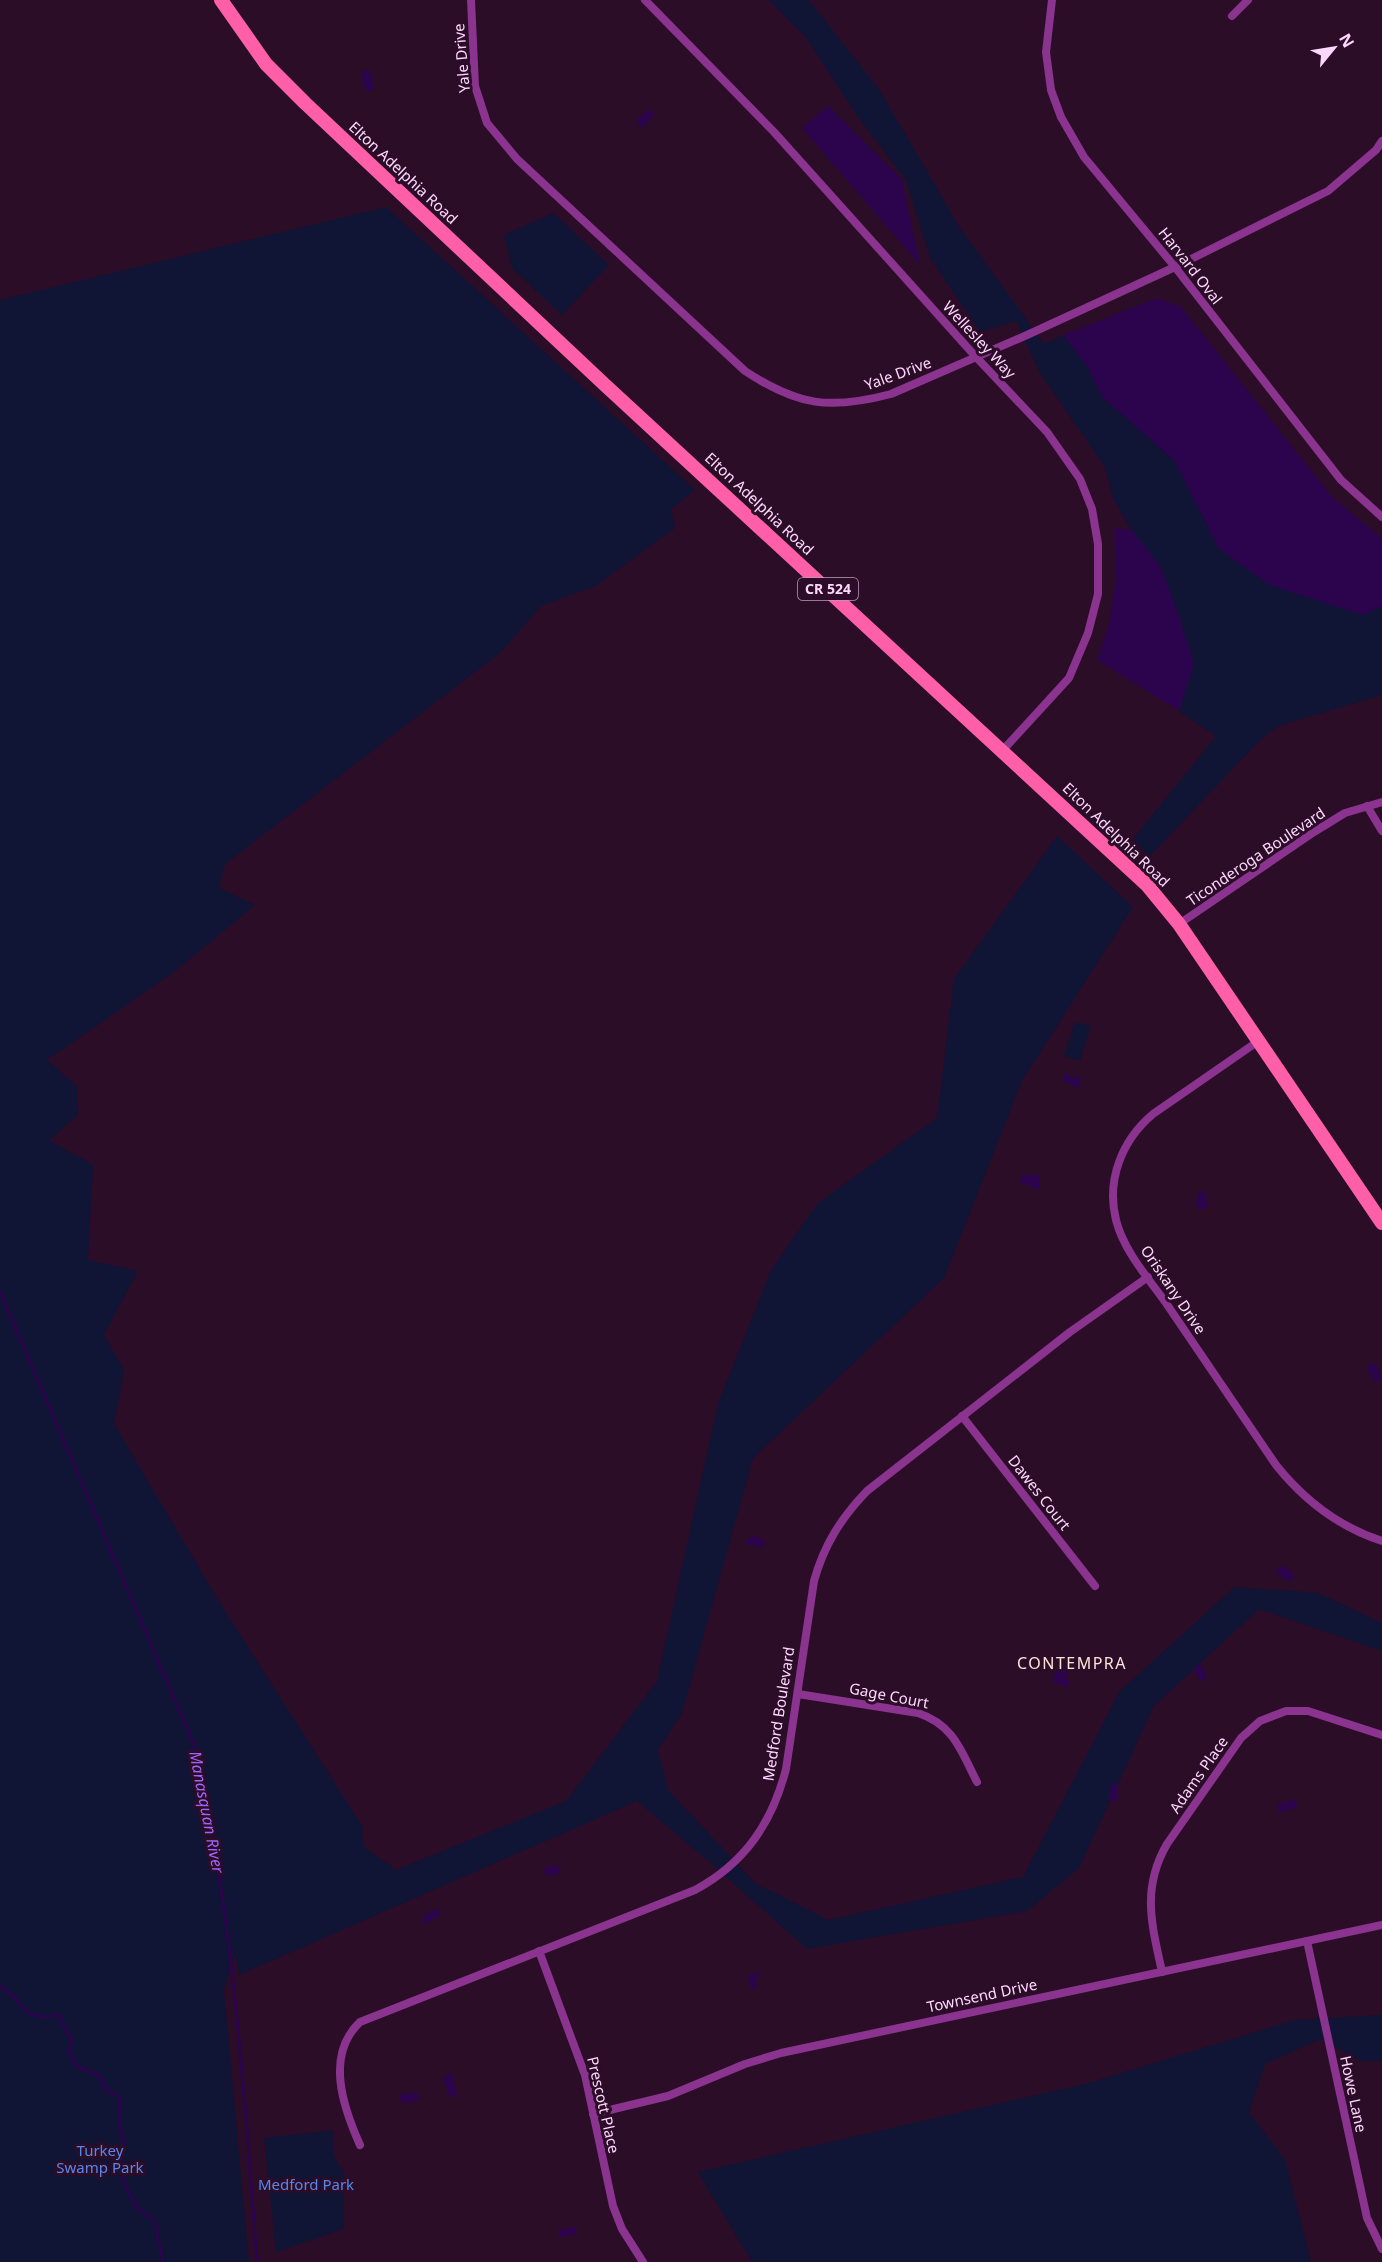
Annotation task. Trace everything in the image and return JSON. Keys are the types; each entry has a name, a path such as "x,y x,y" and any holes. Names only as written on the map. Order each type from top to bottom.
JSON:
{"main road":[{"name":"Elton Adelphia Road","path":"221,0 266,64 305,104 605,385 1147,885 1179,924 1382,1223"}],"street":[{"name":"Yale Drive","path":"471,0 475,86 487,123 517,159 745,371 766,385 792,396 836,404 862,402 891,394 1175,267 1328,191 1379,152 1382,141"},
{"name":"Wellesley Way","path":"645,0 774,132 975,357 1047,432 1080,479 1092,509 1098,544 1098,594 1088,633 1069,678 1003,750"},
{"name":"Harvard Oval","path":"1052,0 1046,52 1051,90 1061,117 1084,157 1175,267 1334,472 1358,497 1382,517"},
{"path":"1232,16 1248,0"},
{"name":"Ticonderoga Boulevard","path":"1179,924 1345,813 1382,802"},
{"path":"1367,806 1382,831"},
{"name":"Oriskany Drive","path":"1257,1042 1153,1114 1132,1135 1121,1155 1114,1180 1116,1220 1126,1244 1276,1466 1291,1484 1329,1516 1353,1530 1382,1541"},
{"name":"Medford Boulevard","path":"360,2145 345,2112 340,2059 342,2048 350,2032 360,2022 695,1890 727,1869 760,1833 775,1804 786,1769 814,1581 822,1555 834,1531 867,1491 1070,1332 1148,1277"},
{"name":"Dawes Court","path":"962,1416 1095,1586"},
{"name":"Gage Court","path":"798,1694 918,1713 930,1717 951,1733 977,1782"},
{"name":"Adams Place","path":"1162,1972 1150,1906 1157,1864 1167,1844 1247,1731 1272,1715 1294,1710 1319,1714 1382,1735"},
{"name":"Townsend Drive","path":"593,2114 668,2096 745,2064 781,2053 1382,1925"},
{"name":"Howe Lane","path":"1307,1941 1367,2218 1382,2249"},
{"name":"Prescott Place","path":"539,1951 581,2063 613,2206 622,2229 643,2262"}],"green space":[{"path":"769,0 809,0 880,91 960,228 1044,344 1063,335 1087,366 1102,397 1174,460 1219,549 1363,615 1382,606 1382,695 1278,726 1257,743 1149,857 1133,839 1216,736 1179,711 1194,664 1160,566 1131,530 1113,498 1105,467 1040,373 1016,321 980,332 930,258 906,180 857,116 807,39"},
{"name":"Turkey Swamp Park","path":"386,207 695,490 671,509 675,528 597,585 541,606 501,652 225,864 219,888 255,905 174,972 47,1060 77,1086 78,1115 49,1140 93,1165 88,1260 138,1271 104,1335 124,1370 114,1424 220,1603 362,1826 363,1846 396,1870 566,1801 657,1681 718,1404 771,1270 818,1203 937,1118 954,979 1057,836 1133,907 1022,1081 944,1278 753,1458 682,1713 658,1750 668,1790 755,1883 828,1920 1023,1877 1120,1691 1235,1587 1318,1593 1382,1623 1382,1651 1259,1609 1154,1706 1079,1868 1027,1911 807,1949 637,1801 239,1975 235,1952 224,1992 249,2262 0,2262 0,300"},
{"path":"553,213 609,265 562,315 512,268 504,235"},
{"path":"1075,1022 1091,1026 1080,1061 1064,1056"},
{"path":"1382,2015 1382,2061 1360,2061 1320,2039 1265,2064 1249,2112 1285,2160 1311,2262 752,2262 698,2172 1085,2084 1295,2020"},
{"name":"Medford Park","path":"334,2130 335,2157 344,2171 344,2229 276,2252 264,2138"}],"shaded area":[{"path":"366,70 370,71 374,88 370,91 365,90 361,73"},
{"path":"828,106 902,180 920,265 802,128"},
{"path":"649,109 655,115 642,128 636,121"},
{"path":"1157,298 1181,307 1333,498 1382,538 1382,606 1363,615 1269,585 1219,549 1174,460 1102,397 1087,366 1063,335"},
{"path":"1114,528 1132,530 1160,566 1181,621 1194,664 1179,711 1097,660 1109,624 1116,578"},
{"path":"1064,1074 1074,1079 1079,1076 1082,1078 1077,1088 1062,1080"},
{"path":"1023,1175 1039,1175 1040,1189 1032,1189 1032,1185 1023,1185 1020,1181"},
{"path":"1203,1191 1206,1194 1208,1207 1199,1210 1195,1204 1198,1200 1198,1193"},
{"path":"1369,1363 1378,1365 1377,1369 1382,1377 1375,1383 1368,1371"},
{"path":"754,1536 765,1541 763,1548 755,1545 749,1546 746,1540"},
{"path":"1282,1566 1293,1573 1293,1580 1289,1581 1278,1575 1276,1571"},
{"path":"1061,1661 1071,1666 1065,1678 1070,1681 1067,1688 1052,1681"},
{"path":"1197,1665 1201,1665 1207,1676 1203,1681 1200,1681 1194,1670"},
{"path":"1113,1783 1118,1785 1119,1797 1114,1802 1109,1801 1109,1792"},
{"path":"1295,1800 1297,1808 1279,1812 1277,1804"},
{"path":"556,1865 561,1869 558,1874 548,1876 543,1872 545,1868"},
{"path":"436,1909 439,1910 440,1915 423,1925 423,1916"},
{"path":"758,1972 760,1974 756,1978 757,1986 753,1989 748,1976"},
{"path":"449,2073 452,2074 457,2094 455,2097 450,2097 443,2080"},
{"path":"404,2092 409,2095 416,2092 420,2098 407,2104 400,2100"},
{"path":"575,2227 577,2234 562,2237 558,2235 561,2229"}],"waterway":[{"name":"Manasquan River","path":"0,1292 194,1745 228,1937 242,2067 257,2262"},
{"path":"0,1986 15,1997 29,2013 45,2016 58,2015 72,2040 69,2051 76,2066 100,2076 106,2089 120,2098 119,2123 124,2144 121,2160 124,2185 139,2210 154,2219 163,2262"}],"district":[{"name":"CONTEMPRA","path":"1072,1663"}]}
